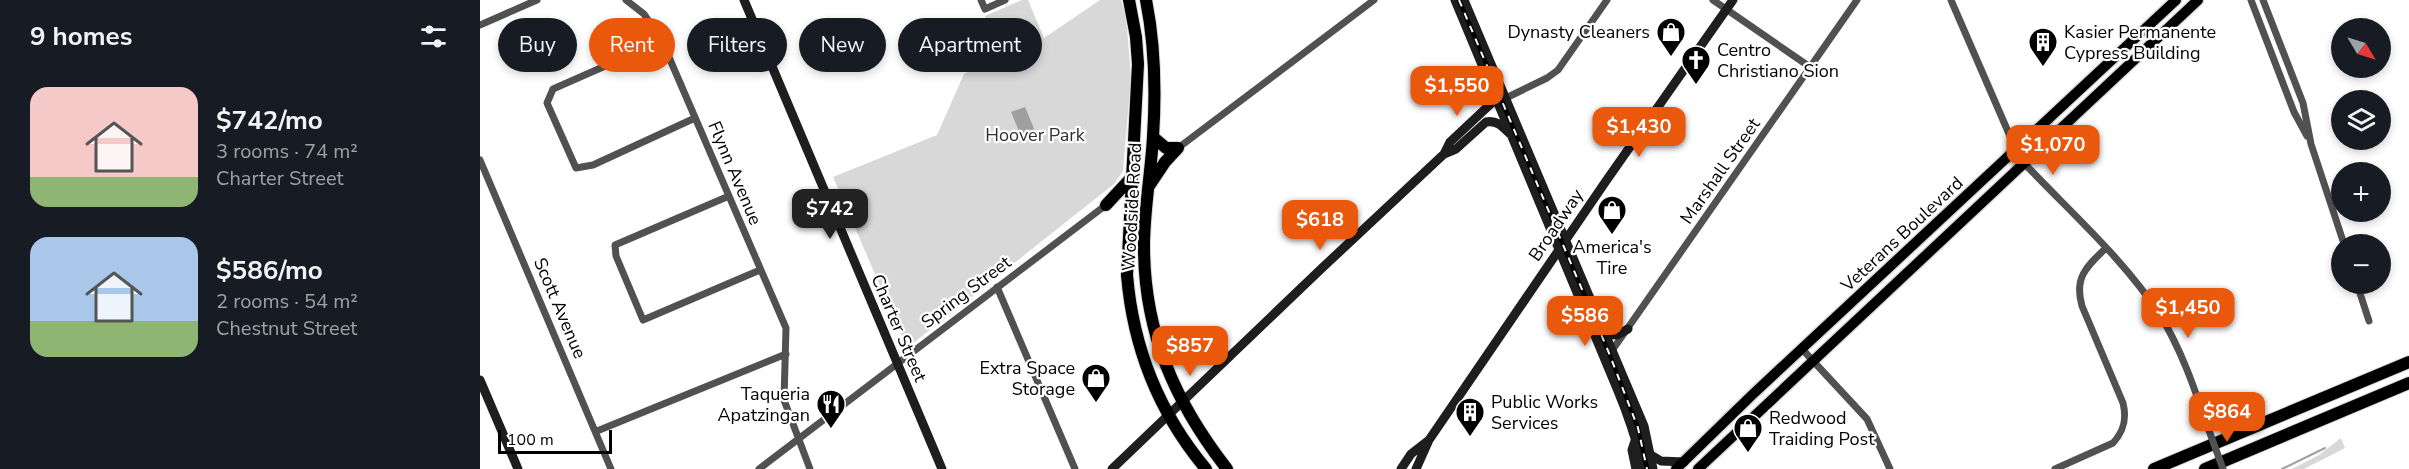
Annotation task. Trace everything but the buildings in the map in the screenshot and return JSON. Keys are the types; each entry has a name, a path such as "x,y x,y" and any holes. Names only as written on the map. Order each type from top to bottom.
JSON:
{"highway":[{"name":"Woodside Road","path":"1129,0 1138,64 1127,274 1129,299 1147,368 1168,416 1206,469"},
{"name":"Woodside Road","path":"1146,0 1154,51 1153,137 1144,245 1149,303 1163,360 1182,403 1208,445 1227,469"},
{"path":"1153,137 1166,148 1178,148"},
{"path":"1148,187 1178,148"},
{"path":"1106,205 1132,177"},
{"path":"1106,205 1120,205 1130,213"},
{"path":"2154,469 2409,362"},
{"path":"2205,469 2409,383"}],"main road":[{"name":"Veterans Boulevard","path":"1680,465 2176,0"},
{"name":"Veterans Boulevard","path":"1698,469 2198,0"},
{"path":"1944,238 1948,213"}],"street":[{"path":"480,25 537,0"},
{"name":"Flynn Avenue","path":"627,0 647,18"},
{"name":"Charter Street","path":"744,0 942,469"},
{"path":"981,0 985,9 1005,0"},
{"path":"1178,148 1374,0"},
{"path":"1455,0 1566,241 1613,351 1644,426 1653,469"},
{"path":"1464,0 1501,98 1509,133 1628,415 1635,441 1640,448 1644,469"},
{"path":"1444,154 1450,142 1501,98 1547,78 1557,70 1607,0"},
{"path":"1713,0 1810,67"},
{"name":"Broadway","path":"1416,469 1429,440 1733,0"},
{"name":"Marshall Street","path":"1604,357 1613,351 1857,0"},
{"path":"1951,0 2024,164 2139,286 2167,327 2184,361 2223,469"},
{"path":"2251,0 2294,112 2311,144"},
{"path":"2263,0 2302,103 2311,144 2341,234"},
{"name":"Flynn Avenue","path":"675,71 786,328 784,400 810,469"},
{"path":"592,72 553,89 548,103 576,168 593,165 695,118"},
{"path":"1112,469 1321,268 1444,154 1456,149 1486,122 1498,123 1509,133"},
{"name":"Scott Avenue","path":"480,160 597,431 611,469"},
{"path":"729,196 615,245 616,256 643,320 760,270"},
{"name":"Spring Street","path":"759,469 1106,205"},
{"path":"2055,469 2113,443 2119,437 2125,421 2123,403 2082,306 2079,290 2084,272 2105,249"},
{"path":"997,287 1075,469"},
{"path":"2360,294 2369,321"},
{"path":"1604,331 1608,334 1617,334 1628,329"},
{"path":"1802,349 1867,419 1890,469"},
{"path":"597,431 786,354"},
{"path":"480,380 518,469"},
{"name":"Broadway","path":"1401,469 1411,454 1429,440"},
{"path":"1635,441 1632,450 1636,469"},
{"path":"1651,455 1661,461 1680,465"}],"green space":[{"name":"Hoover Park","path":"1022,0 1028,0 1036,18 986,18 985,16"},
{"name":"Hoover Park","path":"1100,0 1121,0 1126,16 1131,77 1123,171 1114,184 907,348 833,177 937,135 964,74 968,72 1042,72 1042,33 1044,38"},
{"path":"2341,438 2345,448 2304,469 2292,469 2319,455"}],"shaded area":[{"path":"1025,107 1035,131 1021,136 1011,112"}],"waterway":[{"path":"2282,469 2325,448"}],"railway":[{"path":"1459,0 1609,353 1638,428 1647,469"}],"place":[{"name":"Dynasty Cleaners","path":"1671,58"},
{"name":"Kasier Permanente Cypress Building","path":"2043,68"},
{"name":"Centro Christiano Sion","path":"1696,86"},
{"name":"America's Tire","path":"1612,236"},
{"name":"Extra Space Storage","path":"1096,404"},
{"name":"Taqueria Apatzingan","path":"831,430"},
{"name":"Public Works Services","path":"1470,438"},
{"name":"Redwood Traiding Post","path":"1748,454"}]}
